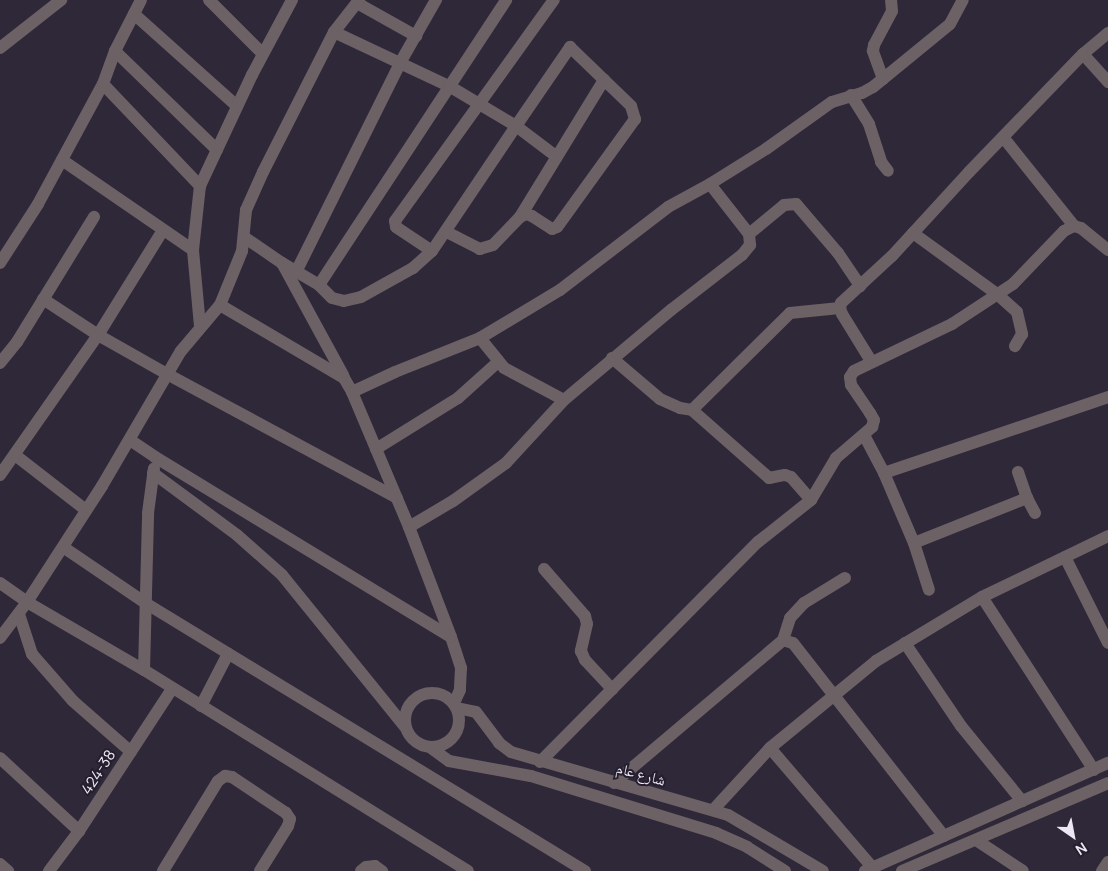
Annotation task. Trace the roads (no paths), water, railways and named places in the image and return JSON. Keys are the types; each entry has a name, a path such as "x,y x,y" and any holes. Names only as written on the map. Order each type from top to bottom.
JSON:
{"street":[{"path":"0,48 61,0"},
{"path":"0,264 62,160 103,84 115,51 141,0"},
{"path":"209,0 263,54"},
{"path":"200,326 193,250 200,186 237,106 292,0"},
{"path":"296,272 400,63 436,0"},
{"path":"319,285 506,0"},
{"path":"432,251 396,228 395,221 554,0"},
{"path":"883,79 873,51 874,45 892,11 891,0"},
{"path":"352,392 395,372 480,338 560,290 668,207 710,184 832,102 862,93 883,79 950,24 963,0"},
{"path":"0,638 20,614 63,547 130,440 167,374 200,326 220,305 238,263 244,237 246,210 334,32 358,2 416,36"},
{"path":"134,14 237,106"},
{"path":"334,32 449,86 516,126 557,156"},
{"path":"871,361 840,308 841,303 913,233 1083,54 1108,33"},
{"path":"244,237 319,285 332,298 344,301 361,297 413,268 432,251 446,232 570,48 632,106 635,119 556,227 552,229 526,214 520,217"},
{"path":"115,51 217,150"},
{"path":"1083,54 1108,82"},
{"path":"446,232 480,249 493,245 520,217 604,80"},
{"path":"103,84 200,186"},
{"path":"851,95 870,124 880,162 888,171"},
{"path":"1003,137 1074,226 1082,228 1108,250"},
{"path":"62,160 193,250"},
{"path":"409,527 453,500 506,463 564,400 612,358 742,255 750,246 749,234 710,184"},
{"path":"749,234 784,205 796,204 838,253 860,286"},
{"path":"0,363 17,342 94,217"},
{"path":"540,762 758,542 811,500 836,458 872,427 874,420 851,385 850,378 854,371 871,361 952,324 1014,284 1064,231 1074,226"},
{"path":"0,475 98,335 163,230"},
{"path":"913,233 997,294 1017,312 1022,334 1015,346"},
{"path":"282,263 352,392 409,527 461,668 460,690 456,705 460,719 458,730 452,740 442,746 425,746"},
{"path":"43,299 98,335 167,374 397,498"},
{"path":"220,305 344,378"},
{"path":"692,410 790,313 840,308"},
{"path":"480,338 504,368 564,400"},
{"path":"612,358 660,400 680,408 692,410 769,478 785,475 791,477 811,500"},
{"path":"376,449 458,398 498,362"},
{"path":"884,473 1108,397"},
{"path":"864,435 884,473 914,543 929,590"},
{"path":"130,440 451,637"},
{"path":"15,455 86,510"},
{"path":"144,670 148,513 155,457"},
{"path":"1018,472 1027,498 1035,513"},
{"path":"154,473 236,535 282,575 405,727 410,737 439,755 455,763 531,776 716,833 747,847 780,868 785,848"},
{"path":"914,543 1027,498"},
{"path":"713,810 770,748 876,661 982,597 1108,536"},
{"path":"63,547 147,604 585,871"},
{"path":"1065,557 1108,643"},
{"path":"544,569 585,616 586,624 581,651 585,660 612,689"},
{"path":"614,783 783,640 790,618 804,603 845,578"},
{"path":"0,583 28,602 144,670 468,871"},
{"path":"982,597 1094,770"},
{"path":"20,614 32,654 72,701 131,752"},
{"path":"783,640 793,643 944,836"},
{"path":"906,643 961,726 1022,801"},
{"path":"201,706 228,654"},
{"name":"424-38","path":"49,871 79,831 172,688"},
{"path":"405,727 406,711 415,698 425,693 436,693 446,696 456,705"},
{"name":"شارع عام","path":"456,705 476,712 499,743 511,752 540,762 713,810 743,823 823,871"},
{"path":"415,767 425,746"},
{"path":"770,748 869,869 1108,763"},
{"path":"0,758 79,831"},
{"path":"163,871 218,781 224,776 232,777 286,813 290,819 288,826 260,871"},
{"path":"902,871 1108,783"},
{"path":"976,840 1023,871"},
{"path":"1102,871 1108,862"},
{"path":"0,864 8,871"},
{"path":"361,871 366,866 375,866 382,871"}]}
